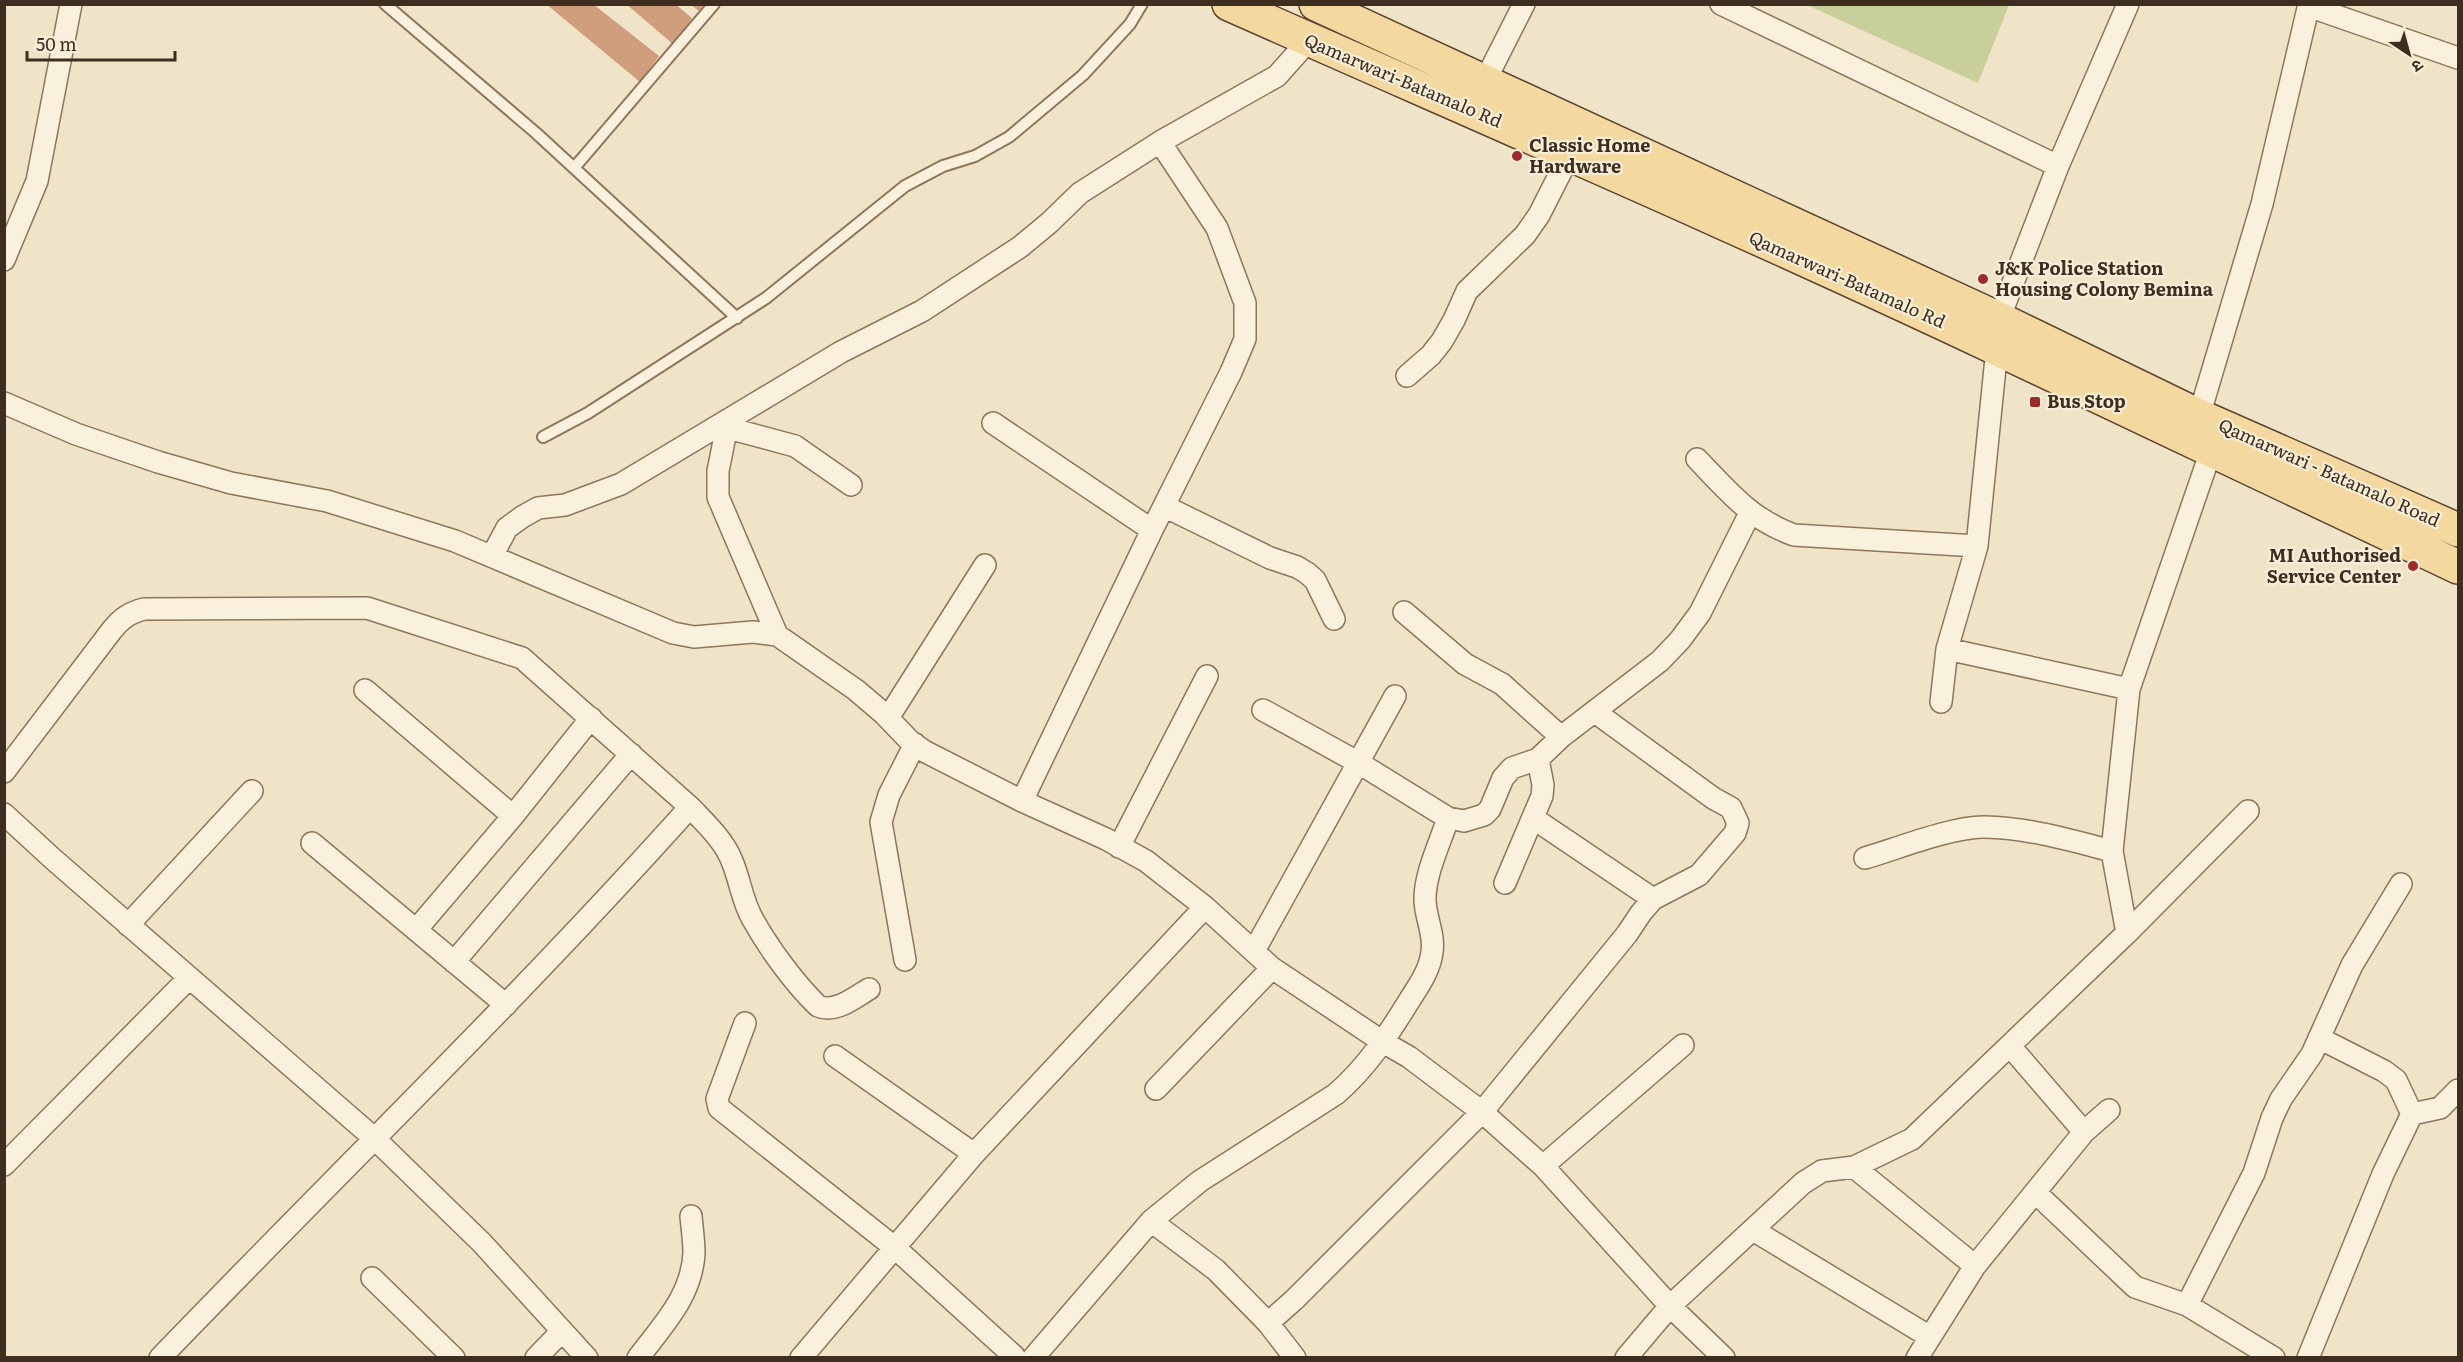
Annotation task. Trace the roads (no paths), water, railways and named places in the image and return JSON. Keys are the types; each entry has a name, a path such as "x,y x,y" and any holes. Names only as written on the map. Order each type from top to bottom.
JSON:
{"main road":[{"name":"Qamarwari-Batamalo Rd","path":"1229,4 1570,154 2199,416"},
{"name":"Qamarwari-Batamalo Rd","path":"1316,4 1484,83 1998,334 2211,452 2458,567"},
{"name":"Qamarwari - Batamalo Road","path":"2199,416 2458,530"}],"street":[{"path":"4,260 37,181 71,4"},
{"path":"1484,83 1524,4"},
{"path":"1721,4 2058,166"},
{"path":"2199,416 2262,204 2309,5 2458,58"},
{"path":"1941,702 1947,649 1977,546 1998,334 2058,166 2125,6"},
{"path":"492,556 507,528 522,516 538,508 565,505 621,484 728,425 841,352 922,311 1020,247 1080,193 1160,142 1277,76 1309,40"},
{"path":"1022,801 1245,339 1245,303 1217,228 1160,142"},
{"path":"1407,376 1431,355 1442,340 1467,291 1525,235 1539,215 1570,154"},
{"path":"4,403 76,434 158,462 231,483 327,501 444,538 674,633 694,637 753,632 777,635 856,690 915,744 1022,801 1146,861 1205,907 1272,968 1409,1057 1482,1112 1543,1166 1670,1306 1724,1358"},
{"path":"993,423 1152,530"},
{"path":"728,425 795,446 851,485"},
{"path":"728,425 718,471 718,497 777,635"},
{"path":"2127,933 2112,851 2129,689 2211,452"},
{"path":"1697,459 1750,513 1774,528 1794,535 1977,546"},
{"path":"1164,506 1270,558 1297,567 1307,573 1315,580 1334,619"},
{"path":"1263,710 1359,763 1448,819 1464,821 1484,815 1490,809 1507,773 1512,768 1538,759 1561,737 1660,661 1680,640 1700,613 1750,513"},
{"path":"888,718 985,565"},
{"path":"4,772 121,619 130,613 144,609 367,608 522,658 690,807 724,846 732,861 751,917 813,1001 823,1009 834,1008 869,989"},
{"path":"1404,612 1465,664 1502,684 1561,737"},
{"path":"1947,649 2129,689"},
{"path":"1119,847 1207,676"},
{"path":"365,690 513,816"},
{"path":"1254,951 1395,696"},
{"path":"1268,1323 1294,1300 1482,1112 1653,899 1699,876 1735,833 1738,823 1736,814 1731,808 1713,798 1596,712"},
{"path":"416,930 513,816 591,718"},
{"path":"905,960 881,822 889,795 915,744"},
{"path":"454,962 631,754"},
{"path":"1505,883 1533,818 1543,785 1538,759"},
{"path":"128,925 252,791"},
{"path":"159,1358 506,1005 602,905 690,807"},
{"path":"1626,1358 1670,1306 1803,1183 1822,1171 1854,1167 1912,1139 2127,933 2248,811"},
{"path":"4,814 375,1139 482,1243 588,1358"},
{"path":"1533,818 1653,899"},
{"path":"745,1023 717,1099 718,1108 894,1247 1018,1357 1151,1221 1200,1181 1335,1094 1355,1077 1383,1042 1428,970 1433,950 1431,925 1425,900 1427,881 1448,819"},
{"path":"1864,858 1947,834 1983,827 2036,831 2112,851"},
{"path":"312,843 506,1005"},
{"path":"2187,1305 2254,1173 2272,1118 2281,1099 2312,1054 2352,965 2401,884"},
{"path":"801,1358 974,1154 1205,907"},
{"path":"1156,1089 1272,968"},
{"path":"4,1165 189,978"},
{"path":"2319,1038 2384,1071 2396,1080 2412,1114"},
{"path":"1543,1166 1683,1045"},
{"path":"2010,1046 2084,1132"},
{"path":"835,1056 974,1154"},
{"path":"2412,1114 2440,1108 2458,1090"},
{"path":"1917,1358 1975,1266 2084,1132 2109,1110"},
{"path":"2308,1358 2383,1174 2412,1114"},
{"path":"1854,1167 1975,1266"},
{"path":"2035,1192 2126,1281 2148,1293 2187,1305 2274,1358"},
{"path":"638,1358 679,1305 690,1278 694,1253 691,1216"},
{"path":"1151,1221 1216,1270 1268,1323 1295,1358"},
{"path":"1753,1230 1930,1337"},
{"path":"372,1278 454,1358"},
{"path":"536,1358 562,1331"}],"lane":[{"path":"385,4 574,168 737,318"},
{"path":"574,168 714,4"},
{"path":"543,437 588,414 766,298 905,186 943,166 975,156 1009,137 1083,75 1112,46 1130,24 1142,4"}],"place":[{"name":"Classic Home Hardware","path":"1517,156"},
{"name":"J&K Police Station Housing Colony Bemina","path":"1983,279"},
{"name":"Bus Stop","path":"2035,402"},
{"name":"MI Authorised Service Center","path":"2413,566"}]}
